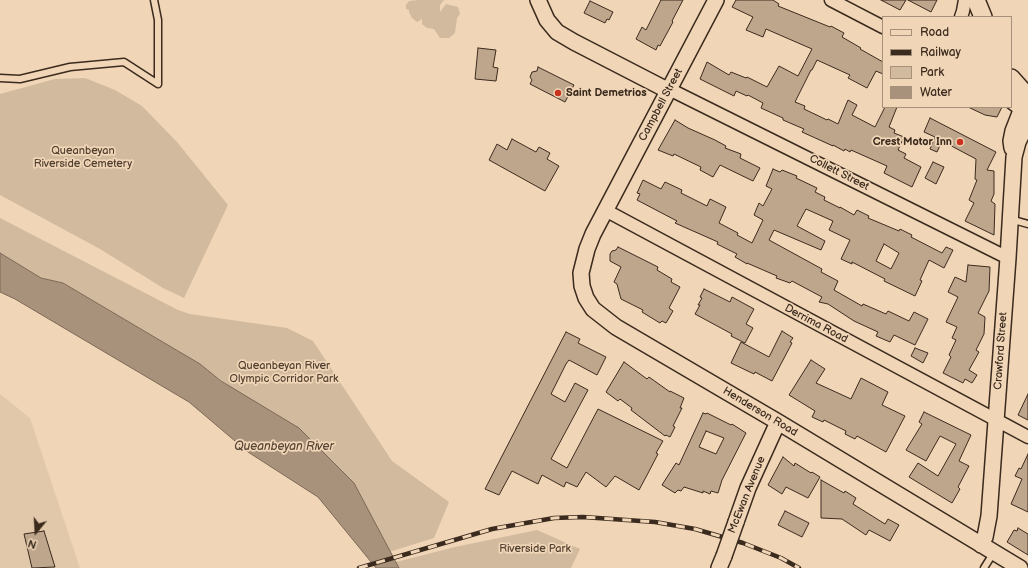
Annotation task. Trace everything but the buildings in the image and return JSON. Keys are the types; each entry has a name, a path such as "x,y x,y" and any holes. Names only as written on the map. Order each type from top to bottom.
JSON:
{"main road":[{"path":"966,0 972,16"},
{"path":"976,0 983,16"},
{"name":"Crawford Street","path":"1012,80 1024,107"}],"street":[{"name":"Collett Street","path":"538,0 547,20 560,34 669,90 1008,258"},
{"name":"Campbell Street","path":"605,210 716,0"},
{"path":"831,0 882,26"},
{"path":"962,16 966,0"},
{"name":"Crawford Street","path":"988,548 985,537 990,516 1014,157 1011,138 1014,126 1024,107"},
{"name":"Derrima Road","path":"605,210 1028,437"},
{"name":"Henderson Road","path":"605,210 587,249 581,273 582,286 586,298 593,309 616,326 1020,568"},
{"name":"McEwan Avenue","path":"722,562 748,488 778,422"}],"lane":[{"path":"0,78 20,79 70,67 124,62 158,84 158,20 154,0"},
{"path":"1010,219 1028,224"},
{"path":"984,568 988,548"}],"shaded area":[{"path":"0,394 30,418 80,568 0,568"}],"green space":[{"path":"444,0 440,5 440,12 446,4 458,7 460,14 457,18 455,33 449,38 440,38 434,29 427,28 422,24 422,19 417,22 412,18 409,10 406,9 406,5 409,1"},
{"name":"Queanbeyan Riverside Cemetery","path":"85,78 115,90 142,106 177,142 228,205 184,298 163,288 100,249 0,195 0,94 55,79"},
{"name":"Queanbeyan River Olympic Corridor Park","path":"0,218 178,310 190,314 287,328 313,341 392,461 449,502 434,538 389,552 354,483 200,364 63,283 41,278 0,253"},
{"name":"Riverside Park","path":"537,530 580,549 571,568 398,568 396,562 455,547"}],"water":[{"name":"Queanbeyan River","path":"0,253 41,278 63,283 200,364 221,381 299,428 354,483 399,568 376,568 318,497 248,452 189,402 15,299 0,292"}],"railway":[{"path":"359,568 492,529 554,518 583,517 655,522 695,529 743,543 781,558 799,568"}],"place":[{"name":"Saint Demetrios","path":"558,93"},
{"name":"Crest Motor Inn","path":"960,142"}]}
